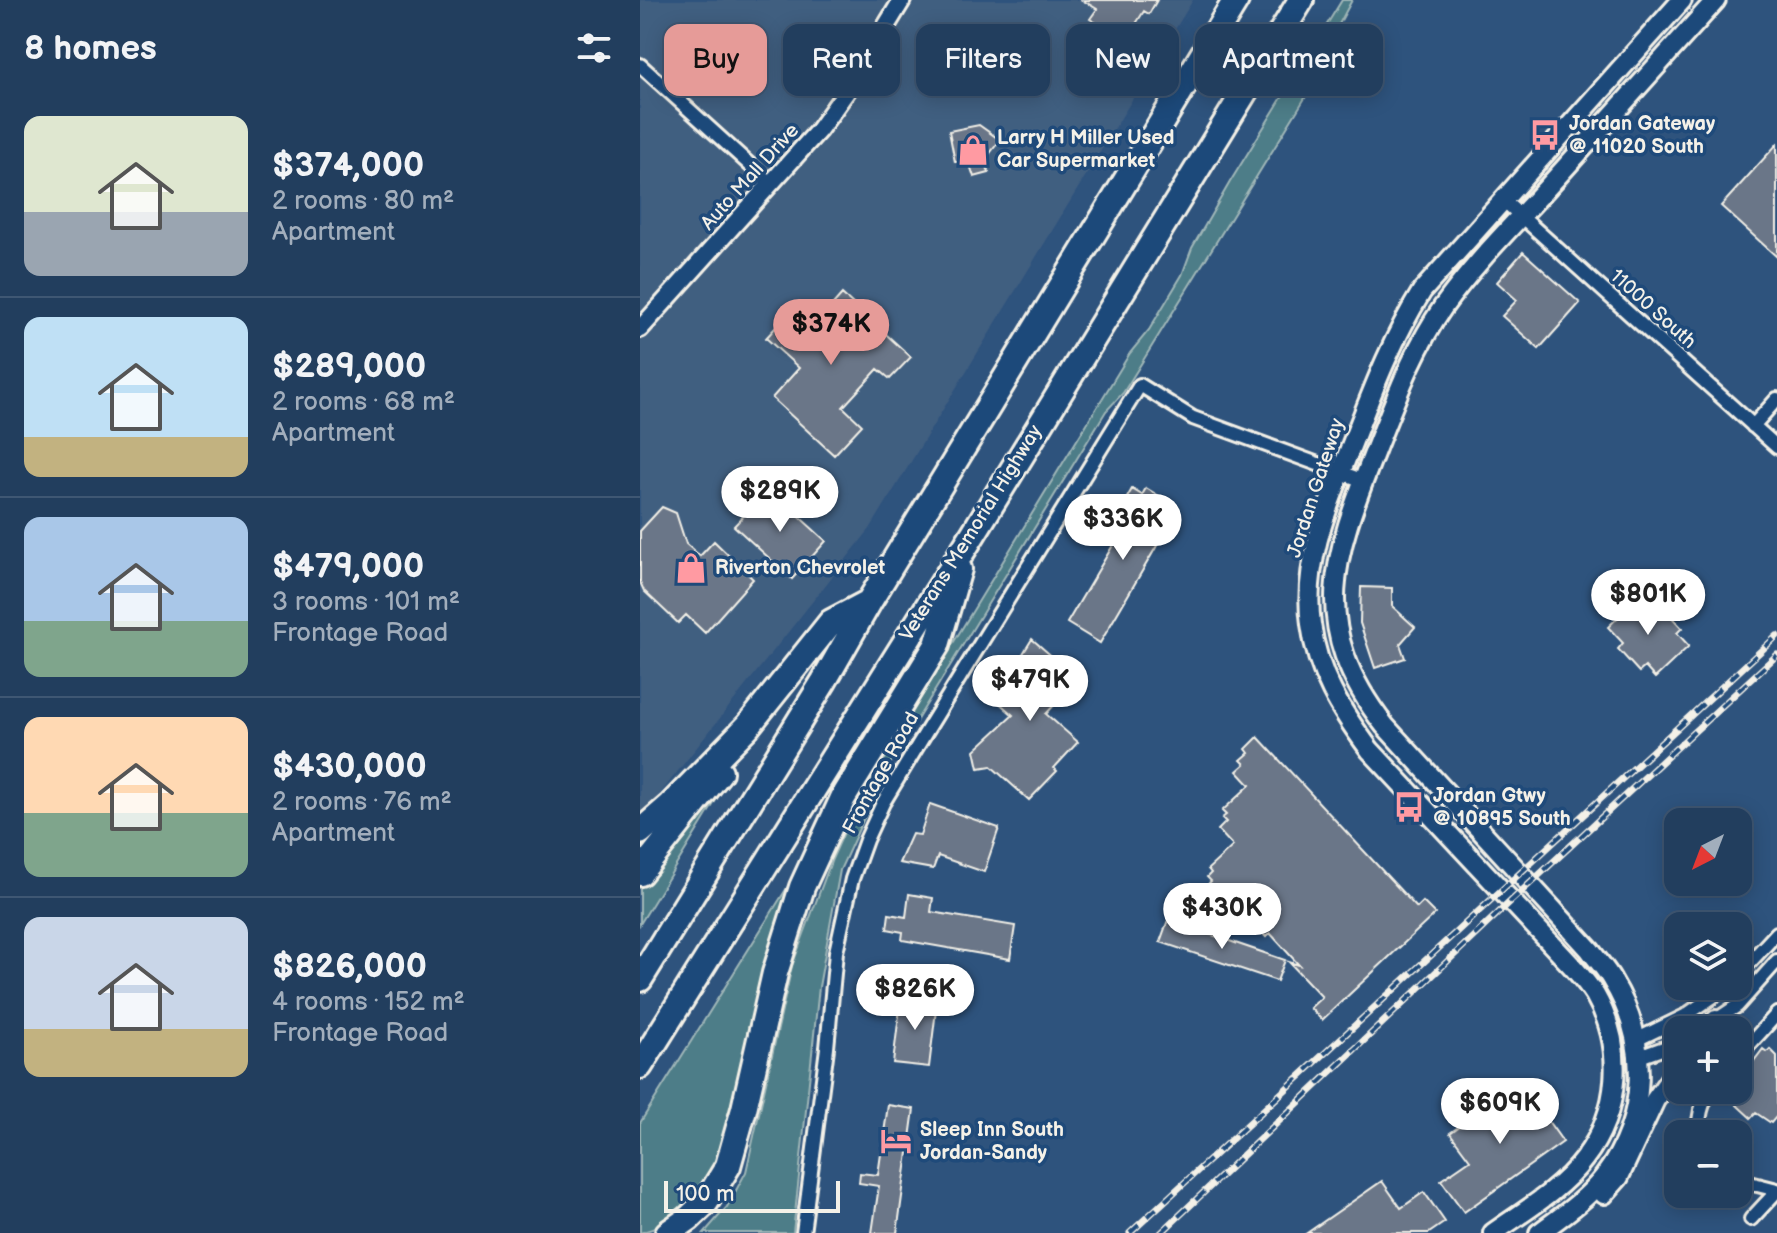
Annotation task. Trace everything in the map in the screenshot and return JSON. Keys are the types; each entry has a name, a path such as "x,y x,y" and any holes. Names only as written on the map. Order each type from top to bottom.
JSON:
{"highway":[{"path":"640,979 1236,0"},
{"name":"Veterans Memorial Highway","path":"640,1066 967,544 1301,0"},
{"path":"668,1233 695,1213 716,1189 731,1157 775,973 802,887 843,798 937,645 967,544"},
{"path":"640,832 671,805 748,726 831,622 869,602"},
{"path":"640,873 711,784 748,726"},
{"path":"640,845 671,805"},
{"path":"692,1233 716,1205 735,1174 741,1159 744,1109"}],"main road":[{"name":"Jordan Gateway","path":"1493,1233 1559,1185 1584,1160 1604,1127 1616,1073 1610,1030 1595,995 1578,973 1370,750 1343,714 1323,674 1310,624 1310,583 1315,548 1397,330 1422,291 1682,0"},
{"path":"1543,1230 1578,1204 1604,1177 1628,1137 1638,1101 1631,1019 1612,980 1590,950 1385,726 1364,699 1346,665 1336,620 1334,585 1339,554 1399,390 1421,343 1443,307 1716,0"},
{"path":"1578,973 1599,986 1624,1045 1635,1050"},
{"path":"1559,1185 1589,1172 1602,1153 1616,1125 1635,1050"},
{"path":"1543,1230 1582,1215 1619,1177 1655,1100 1664,1087"}],"street":[{"name":"Auto Mall Drive","path":"640,329 832,112 902,0"},
{"path":"640,65 771,184"},
{"name":"11000 South","path":"1502,199 1777,447"},
{"name":"Frontage Road","path":"803,1233 836,952 852,879 866,840 883,803 911,756 1140,385 1193,418 1341,473"},
{"path":"1753,426 1777,399"},
{"path":"1341,473 1364,481"},
{"path":"1752,960 1777,933"},
{"path":"1723,1016 1737,1006 1777,961"},
{"path":"1635,1050 1708,1000"},
{"path":"1752,1042 1777,1014"},
{"path":"1635,1050 1664,1045"},
{"path":"1751,1219 1777,1190 1752,1184"}],"shaded area":[{"path":"640,0 1193,0 1178,24 1066,24 1066,96 1134,96 870,529 640,819"}],"green space":[{"path":"1342,0 1352,0 1339,24 1327,24"},
{"path":"1283,96 1306,96 1123,393 1106,411 885,772 840,870 819,987 793,1233 704,1233 727,1207 746,1172 792,966 850,819 1130,353 1149,330 1182,275 1192,248"},
{"path":"715,794 718,797 640,924 640,885"},
{"path":"790,883 792,885 757,995 737,1099 715,1167 697,1196 672,1218 640,1233 640,1123"}],"building":[{"path":"1082,0 1157,0 1149,14 1144,11 1136,24 1098,24 1090,19 1097,9"},
{"name":"Larry H Miller Used Car Supermarket","path":"979,125 1000,140 985,160 989,173 974,177 969,162 955,162 949,131"},
{"path":"1777,144 1777,257 1721,206"},
{"path":"1523,252 1580,303 1539,349 1502,316 1517,300 1497,282"},
{"path":"842,294 911,357 890,379 878,369 843,407 862,425 834,455 772,398 799,368 766,338 799,302 819,320"},
{"path":"1146,488 1179,508 1100,643 1067,623 1119,535 1116,533 1122,523 1115,519 1132,489 1142,495"},
{"path":"769,489 826,541 792,579 734,526"},
{"name":"Riverton Chevrolet","path":"662,507 676,513 686,544 700,556 714,541 753,579 705,633 686,615 678,623 644,591 640,582 640,531"},
{"path":"1361,587 1392,588 1392,606 1415,627 1400,644 1405,658 1375,668 1360,623"},
{"path":"1640,596 1657,614 1663,608 1682,628 1677,633 1689,646 1655,678 1645,667 1639,672 1618,649 1623,643 1608,627"},
{"path":"1032,639 1078,679 1046,714 1078,742 1054,768 1057,771 1029,800 991,766 979,768 975,750 1013,715 995,699"},
{"path":"1258,737 1417,908 1423,902 1435,914 1322,1020 1310,1008 1322,997 1289,962 1299,965 1270,933 1266,937 1258,929 1256,931 1235,911 1215,929 1194,907 1202,900 1198,896 1211,881 1207,877 1211,873 1208,869 1233,846 1218,830 1226,822 1222,811 1250,785 1237,771 1245,764 1241,760 1249,753 1246,749"},
{"path":"930,804 999,828 984,872 938,856 933,869 899,863 912,834 920,835"},
{"path":"909,894 933,898 931,912 1015,926 1010,959 902,940 903,932 887,929 889,914 906,917"},
{"path":"1168,920 1285,960 1277,981 1160,942"},
{"path":"901,998 937,1002 929,1067 893,1063"},
{"path":"1763,1049 1767,1052 1770,1049 1777,1056 1777,1116 1771,1123 1756,1113 1751,1118 1736,1104 1752,1104 1752,1064"},
{"path":"1521,1083 1563,1142 1464,1212 1441,1180 1470,1160 1450,1133"},
{"name":"Sleep Inn South Jordan-Sandy","path":"888,1105 914,1109 897,1233 872,1233 879,1186 859,1183 860,1173 878,1175"},
{"path":"1382,1181 1401,1208 1424,1192 1445,1222 1429,1233 1307,1233"}],"railway":[{"path":"1130,1233 1777,636"},
{"path":"1161,1233 1512,900 1777,655"}],"place":[{"name":"Jordan Gateway @ 11020 South","path":"1545,135"},
{"name":"Larry H Miller Used Car Supermarket","path":"973,150"},
{"name":"Riverton Chevrolet","path":"691,568"},
{"name":"Jordan Gtwy @ 10895 South","path":"1409,807"},
{"name":"Sleep Inn South Jordan-Sandy","path":"896,1141"}]}
